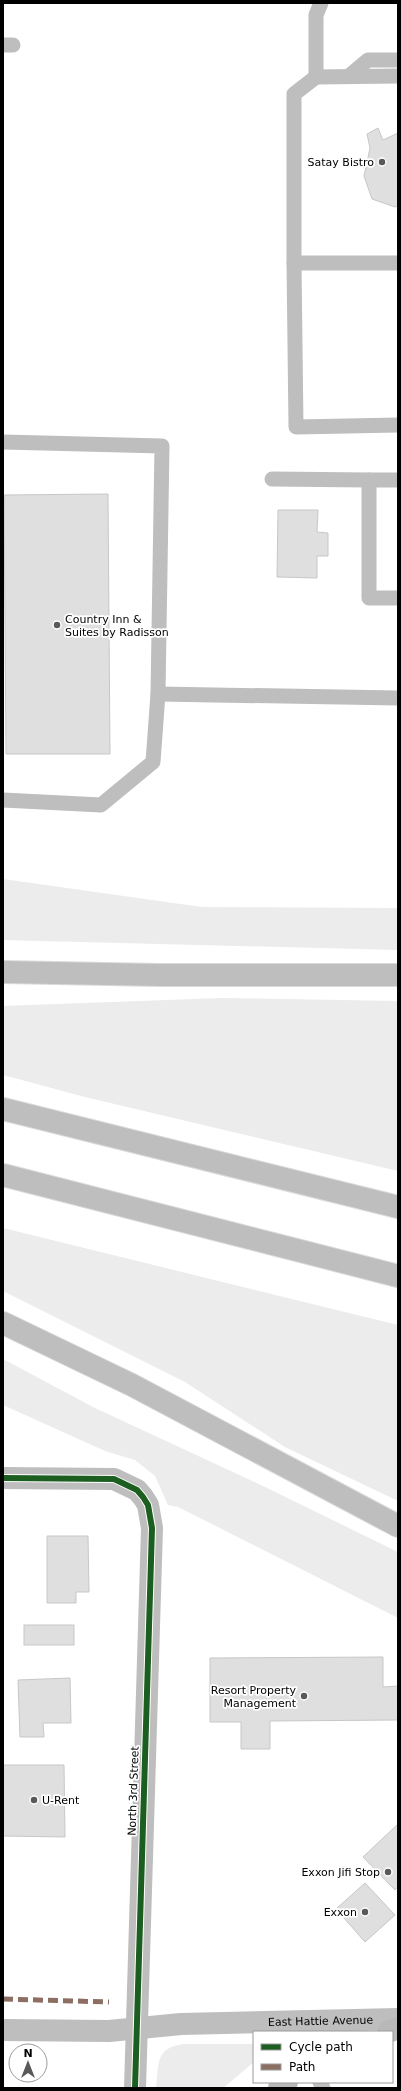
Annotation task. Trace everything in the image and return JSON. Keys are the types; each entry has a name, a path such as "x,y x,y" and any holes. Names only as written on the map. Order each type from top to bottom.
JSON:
{"main road":[{"path":"3,972 159,975 398,975"},
{"path":"3,1109 398,1207"},
{"path":"3,1175 398,1276"},
{"path":"3,1323 132,1385 398,1526"},
{"name":"North 3rd Street","path":"3,1478 114,1479 137,1490 148,1505 152,1528 135,2088"},
{"name":"East Hattie Avenue","path":"3,2030 109,2031 136,2027 181,2024 398,2019"}],"lane":[{"path":"316,77 316,14 321,3"},
{"path":"349,76 368,60 398,60"},
{"path":"398,76 316,77 294,94 296,427 398,425"},
{"path":"294,263 398,263"},
{"path":"3,442 162,446 158,694 153,762 101,805 3,800"},
{"path":"272,479 398,480"},
{"path":"369,480 369,598 398,598"},
{"path":"158,694 398,698"}],"shaded area":[{"path":"3,879 202,907 398,908 398,950 3,940"},
{"path":"221,998 398,1001 398,1171 85,1097 3,1075 3,1006"},
{"path":"3,1228 398,1325 398,1501 285,1447 185,1382 3,1291"},
{"path":"3,1359 95,1408 263,1486 398,1552 398,1618 178,1507 168,1505 155,1476 135,1460 105,1451 3,1405"},
{"path":"183,2044 253,2044 253,2063 223,2088 156,2088 160,2058 167,2049"}],"building":[{"name":"Satay Bistro","path":"378,128 383,140 398,133 398,206 395,207 372,199 364,176 370,148 367,134"},
{"name":"Country Inn & Suites by Radisson","path":"108,494 110,754 6,754 4,495"},
{"path":"278,510 318,510 317,532 328,533 328,556 317,556 317,578 277,577"},
{"path":"47,1536 88,1536 89,1592 76,1592 76,1603 47,1603"},
{"path":"24,1625 74,1625 74,1645 24,1645"},
{"name":"Resort Property Management","path":"383,1657 383,1687 398,1686 398,1720 270,1721 270,1749 241,1749 241,1722 210,1722 210,1658"},
{"path":"70,1678 71,1723 43,1723 44,1737 20,1737 18,1680"},
{"name":"U-Rent","path":"3,1765 64,1765 65,1837 3,1836"},
{"name":"Exxon Jifi Stop","path":"398,1824 398,1887 395,1890 363,1857"},
{"name":"Exxon","path":"365,1883 395,1915 365,1942 336,1909"}],"marked path":[{"path":"3,1999 109,2002"}],"cycle path":[{"path":"3,1478 114,1479 137,1490 148,1505 152,1528 135,2088"}],"place":[{"name":"Satay Bistro","path":"382,162"},
{"name":"Country Inn & Suites by Radisson","path":"57,625"},
{"name":"Resort Property Management","path":"304,1696"},
{"name":"U-Rent","path":"34,1800"},
{"name":"Exxon Jifi Stop","path":"388,1872"},
{"name":"Exxon","path":"365,1912"}]}
